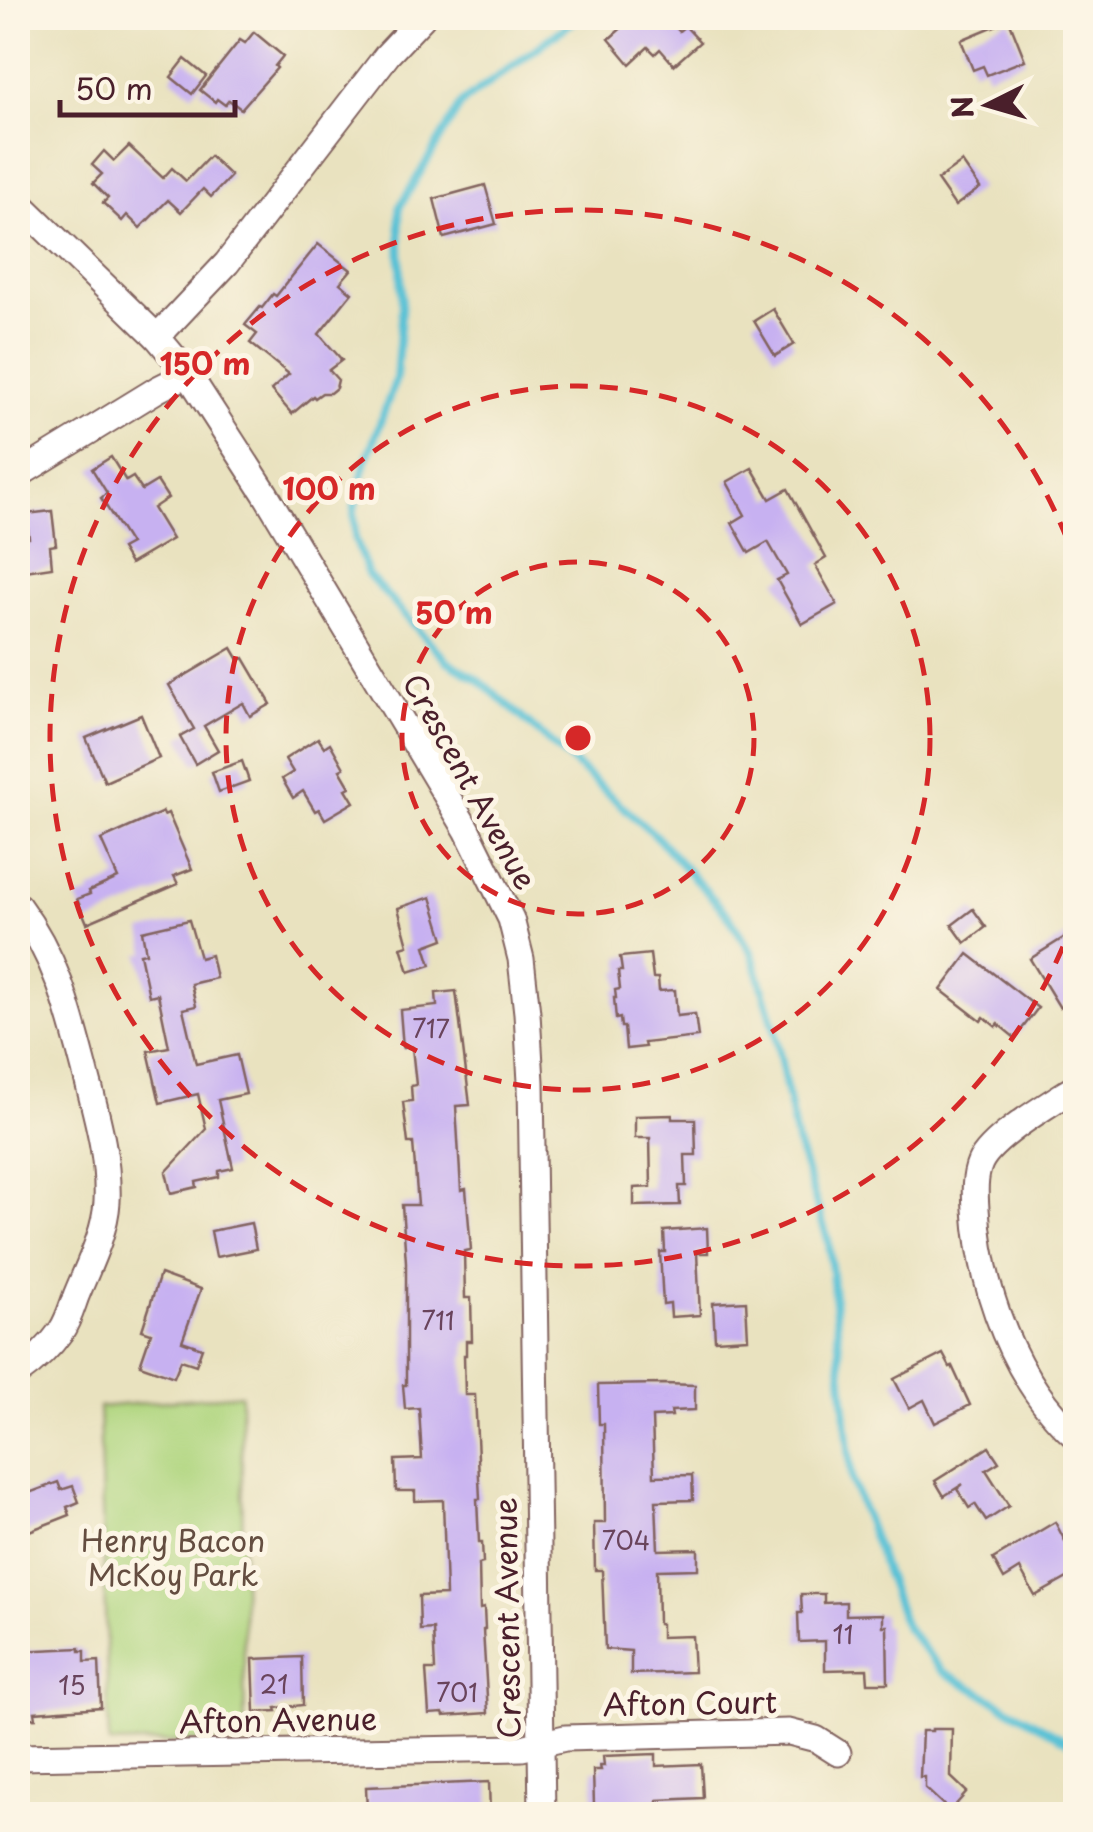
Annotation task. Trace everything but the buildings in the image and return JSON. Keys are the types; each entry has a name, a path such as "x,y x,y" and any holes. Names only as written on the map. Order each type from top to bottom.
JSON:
{"street":[{"path":"157,337 227,263 388,54 422,18"},
{"name":"Crescent Avenue","path":"18,202 157,337 188,374 265,493 467,830 511,919 521,960 531,1082 542,1814"},
{"path":"18,475 158,388 188,374"},
{"path":"18,906 53,963 65,994 102,1134 107,1207 64,1328 38,1358 18,1372"},
{"path":"1076,1086 988,1150 978,1166 975,1188 977,1229 986,1274 1006,1339 1038,1397 1076,1437"},
{"name":"Afton Court","path":"540,1746 565,1738 789,1732 816,1739 838,1753"},
{"name":"Afton Avenue","path":"18,1757 540,1746"}],"green space":[{"name":"Henry Bacon McKoy Park","path":"241,1394 245,1740 109,1744 99,1407"}],"waterway":[{"path":"578,18 462,103 399,208 402,305 396,379 365,464 354,510 355,538 368,575 447,661 479,680 654,834 727,914 752,953 774,1026 797,1143 829,1243 852,1480 905,1626 942,1671 1076,1746"}]}
